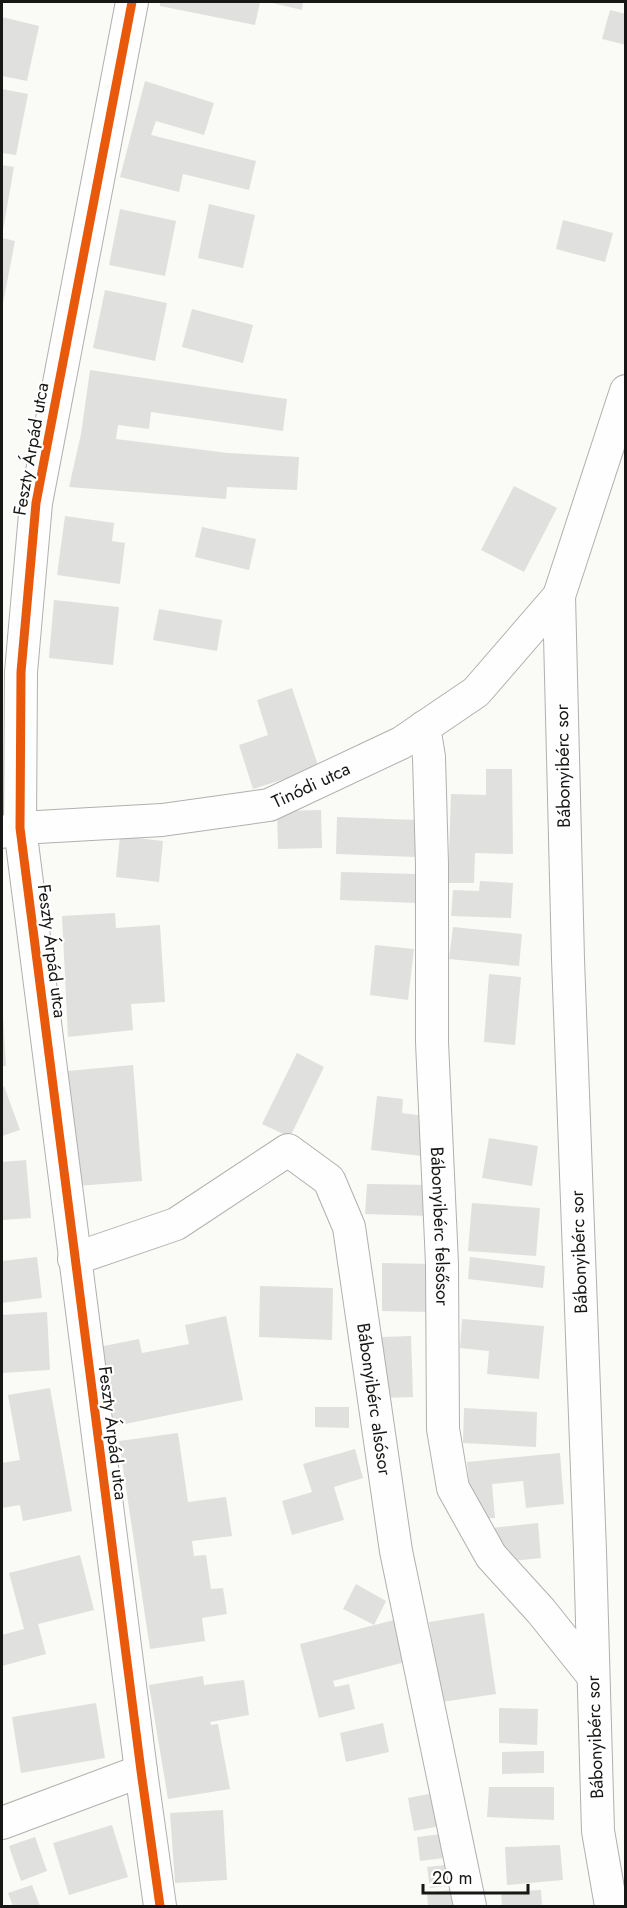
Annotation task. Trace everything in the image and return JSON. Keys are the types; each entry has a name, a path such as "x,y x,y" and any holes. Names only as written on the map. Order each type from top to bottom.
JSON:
{"street":[{"name":"Feszty Árpád utca","path":"132,2 36,502 21,672 11,830 74,1259 160,1906"},
{"path":"559,596 626,391"},
{"name":"Tinódi utca","path":"11,830 162,820 269,805 401,743 476,692 559,596"},
{"name":"Bábonyibérc sor","path":"559,596 568,959 598,1831 611,1906"},
{"name":"Bábonyibérc felsősor","path":"424,727 429,757 432,864 432,1042 442,1264 443,1429 453,1488 491,1556 541,1611 593,1676"},
{"name":"Bábonyibérc alsósor","path":"74,1259 176,1224 288,1150 329,1180 349,1227 396,1551 470,1906"},
{"path":"2,1823 141,1771"}],"building":[{"path":"160,2 260,2 255,25 160,6"},
{"path":"268,2 303,2 302,10"},
{"path":"610,10 626,14 626,45 602,39"},
{"path":"2,17 39,26 27,81 2,76"},
{"path":"145,81 214,103 204,135 156,121 151,135 256,161 249,190 183,174 179,192 120,177"},
{"path":"2,89 28,94 16,155 2,153"},
{"path":"2,165 14,167 3,230 2,230"},
{"path":"209,204 255,215 243,268 198,258"},
{"path":"120,209 176,221 165,276 109,265"},
{"path":"563,220 613,233 605,262 556,249"},
{"path":"2,238 15,241 3,303 2,302"},
{"path":"105,290 167,303 155,361 93,348"},
{"path":"192,309 253,325 243,363 182,347"},
{"path":"90,370 287,399 283,431 151,412 149,429 118,425 116,439 228,453 299,457 297,490 227,487 226,499 69,487 81,434"},
{"path":"514,486 557,508 524,572 481,550"},
{"path":"65,516 114,523 112,541 125,543 120,584 57,575"},
{"path":"202,527 256,539 249,570 195,557"},
{"path":"54,600 119,607 113,665 49,658"},
{"path":"159,609 222,620 217,651 153,640"},
{"path":"292,688 319,768 253,789 239,745 268,735 257,700"},
{"path":"486,769 512,769 513,854 475,853 474,883 448,883 451,794 486,795"},
{"path":"321,810 322,848 278,849 277,811"},
{"path":"337,817 417,820 416,857 336,854"},
{"path":"120,836 163,841 159,882 116,877"},
{"path":"341,872 417,874 416,903 340,900"},
{"path":"480,881 513,883 511,918 451,916 453,890 479,891"},
{"path":"115,913 116,928 160,925 165,1002 131,1004 133,1030 68,1037 62,916"},
{"path":"453,927 522,934 519,966 449,959"},
{"path":"375,945 414,949 408,1000 370,995"},
{"path":"489,974 521,977 515,1045 484,1042"},
{"path":"3,1016 6,1066 2,1066"},
{"path":"297,1053 324,1067 290,1137 262,1124"},
{"path":"133,1065 142,1181 77,1186 68,1071"},
{"path":"4,1086 20,1130 2,1136 2,1087"},
{"path":"377,1096 403,1099 402,1113 425,1116 421,1156 371,1150"},
{"path":"489,1138 538,1146 532,1186 482,1178"},
{"path":"26,1160 31,1218 2,1220 2,1162"},
{"path":"367,1184 430,1185 430,1216 365,1214"},
{"path":"472,1203 540,1208 536,1256 468,1251"},
{"path":"37,1257 42,1298 2,1303 2,1261"},
{"path":"470,1257 545,1266 543,1288 468,1279"},
{"path":"382,1263 433,1264 432,1312 382,1311"},
{"path":"260,1286 333,1288 332,1340 259,1337"},
{"path":"47,1312 50,1370 2,1373 2,1315"},
{"path":"226,1316 243,1400 115,1426 99,1347 139,1339 142,1353 189,1344 185,1325"},
{"path":"462,1319 544,1326 539,1379 487,1374 489,1351 460,1348"},
{"path":"411,1336 413,1397 383,1398 381,1337"},
{"path":"50,1388 72,1511 23,1521 20,1505 2,1508 2,1463 20,1460 8,1395"},
{"path":"315,1407 349,1407 349,1428 315,1427"},
{"path":"464,1408 537,1412 536,1447 463,1443"},
{"path":"178,1433 188,1502 226,1497 232,1536 192,1541 194,1556 206,1555 211,1589 223,1588 227,1614 202,1618 205,1641 150,1649 119,1441"},
{"path":"355,1449 363,1478 334,1487 344,1520 292,1535 282,1501 312,1492 303,1464"},
{"path":"560,1453 564,1504 526,1508 523,1481 492,1484 495,1518 473,1519 467,1462"},
{"path":"538,1523 541,1558 495,1563 491,1528"},
{"path":"80,1555 94,1610 38,1624 46,1654 2,1666 2,1635 24,1629 9,1573"},
{"path":"356,1584 386,1601 374,1625 343,1609"},
{"path":"484,1613 496,1694 442,1702 429,1622"},
{"path":"398,1619 409,1661 333,1681 335,1687 349,1684 355,1709 319,1718 300,1644"},
{"path":"203,1676 204,1685 244,1680 249,1715 210,1722 211,1725 218,1724 230,1789 168,1799 149,1685"},
{"path":"96,1703 105,1758 21,1773 12,1717"},
{"path":"499,1708 538,1709 537,1745 499,1743"},
{"path":"383,1723 389,1752 346,1762 340,1733"},
{"path":"544,1751 544,1773 502,1774 502,1752"},
{"path":"489,1787 554,1787 554,1820 487,1817"},
{"path":"439,1792 445,1825 414,1831 408,1798"},
{"path":"223,1810 227,1880 175,1883 170,1813"},
{"path":"112,1825 128,1877 69,1895 53,1843"},
{"path":"449,1833 452,1857 420,1861 417,1837"},
{"path":"35,1837 47,1871 21,1881 9,1846"},
{"path":"560,1845 563,1880 507,1885 505,1847"},
{"path":"454,1864 457,1885 430,1888 427,1867"},
{"path":"32,1885 40,1906 13,1906 8,1893"},
{"path":"458,1889 461,1906 428,1906 427,1893"},
{"path":"541,1890 542,1906 502,1906 501,1892"}],"cycle path":[{"path":"132,2 36,503 21,672 20,828 160,1906"}]}
